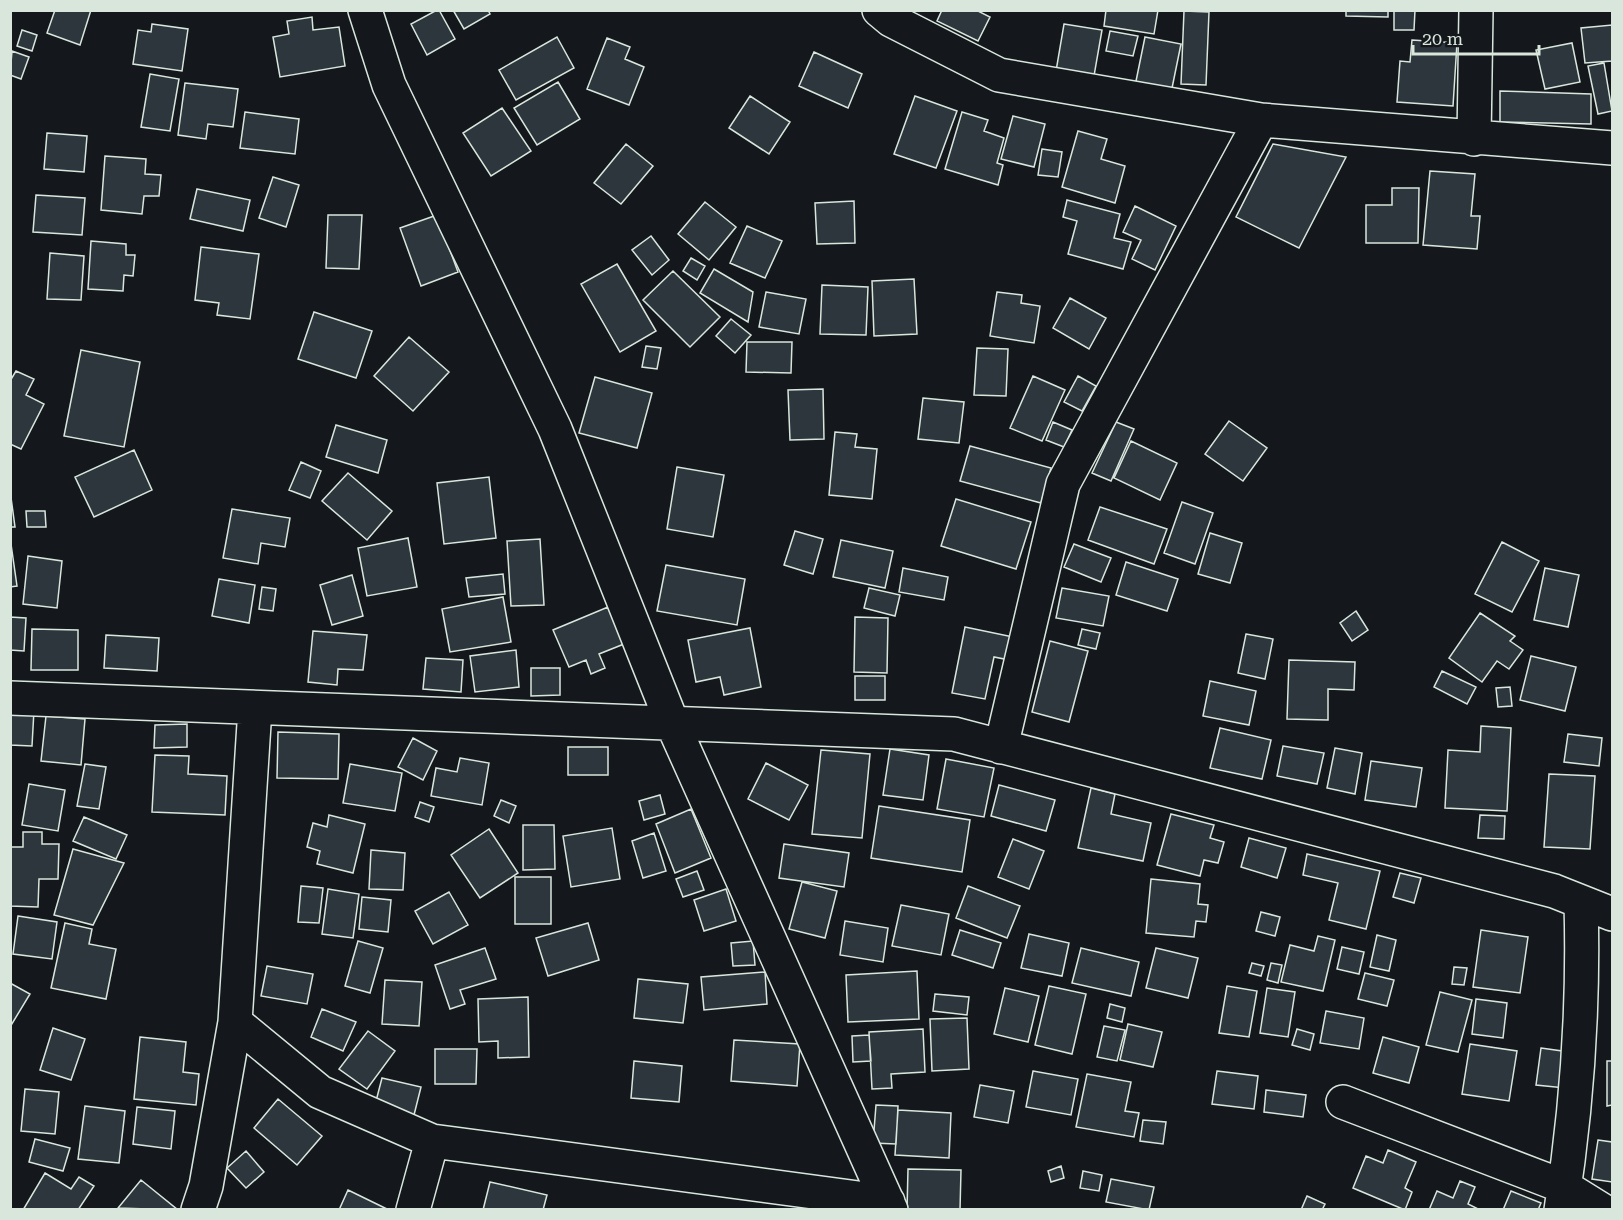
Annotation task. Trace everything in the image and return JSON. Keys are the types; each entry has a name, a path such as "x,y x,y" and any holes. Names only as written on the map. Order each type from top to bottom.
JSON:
{"street":[{"path":"365,10 389,85 555,429 673,725 890,1206"},
{"path":"879,10 891,20 999,75 1261,120 1474,139 1612,148"},
{"path":"1474,139 1476,10"},
{"path":"1002,747 1063,484 1261,120"},
{"path":"10,698 954,734 1554,891 1612,914"},
{"path":"198,1209 206,1186 235,1022 255,708"},
{"path":"1563,1198 1573,1137 1583,955 1581,902"},
{"path":"235,1022 320,1092 432,1141 890,1206"},
{"path":"1343,1102 1563,1198 1602,1209"},
{"path":"413,1209 432,1141"}],"building":[{"path":"55,10 91,10 80,45 47,33"},
{"path":"437,10 455,39 427,55 411,24"},
{"path":"453,10 488,10 490,14 464,29"},
{"path":"942,10 976,10 990,17 978,41 937,21"},
{"path":"1106,10 1158,10 1154,34 1104,26"},
{"path":"1346,10 1388,10 1388,17 1346,16"},
{"path":"1394,10 1415,10 1414,30 1394,30"},
{"path":"1184,11 1209,12 1206,85 1181,84"},
{"path":"312,17 313,30 339,27 345,66 280,77 273,37 289,34 287,21"},
{"path":"152,24 188,29 182,71 133,64 138,30 151,32"},
{"path":"1064,24 1102,30 1094,76 1056,71"},
{"path":"1612,25 1612,61 1585,63 1581,28"},
{"path":"22,30 37,35 32,51 17,46"},
{"path":"1110,31 1138,36 1133,56 1106,51"},
{"path":"557,37 574,68 516,100 499,70"},
{"path":"1145,37 1181,44 1171,93 1135,86"},
{"path":"607,38 630,47 625,59 644,67 629,105 587,89"},
{"path":"1412,40 1457,43 1453,106 1397,102 1400,61 1410,62"},
{"path":"1572,43 1580,82 1545,89 1536,50"},
{"path":"12,51 29,57 21,79 10,75"},
{"path":"814,52 862,74 848,108 799,86"},
{"path":"1604,63 1612,111 1598,114 1588,66"},
{"path":"150,74 179,79 170,131 141,127"},
{"path":"558,82 580,119 537,145 514,108"},
{"path":"185,83 238,89 233,127 208,124 206,139 178,135"},
{"path":"1500,91 1591,94 1591,124 1500,122"},
{"path":"750,96 790,122 769,154 729,128"},
{"path":"915,96 957,111 936,168 894,154"},
{"path":"502,108 531,151 491,176 463,133"},
{"path":"245,112 299,119 295,154 240,148"},
{"path":"962,112 988,120 984,131 1004,138 997,163 1003,165 998,185 945,169"},
{"path":"1013,116 1045,124 1034,167 1001,159"},
{"path":"1078,131 1107,139 1101,159 1125,166 1115,203 1062,187"},
{"path":"47,133 87,136 84,172 44,169"},
{"path":"626,144 653,166 621,204 594,183"},
{"path":"1273,144 1346,157 1299,248 1236,217"},
{"path":"1042,149 1062,152 1058,177 1038,175"},
{"path":"105,156 146,159 145,174 161,175 159,196 144,196 142,214 101,210"},
{"path":"1430,171 1475,174 1471,216 1480,216 1477,249 1423,245"},
{"path":"273,177 299,185 286,227 259,218"},
{"path":"1392,188 1419,188 1418,243 1366,243 1366,205 1392,205"},
{"path":"197,189 250,200 243,231 190,219"},
{"path":"36,195 85,198 82,235 33,232"},
{"path":"1067,200 1120,214 1114,238 1131,242 1123,269 1068,254 1077,221 1063,217"},
{"path":"854,201 855,243 817,244 815,203"},
{"path":"705,202 736,227 709,260 678,234"},
{"path":"1135,206 1176,226 1155,270 1132,259 1141,240 1123,232"},
{"path":"328,215 362,215 359,269 326,268"},
{"path":"437,215 458,272 421,286 400,228"},
{"path":"747,226 782,241 765,278 730,263"},
{"path":"651,236 669,260 652,275 632,250"},
{"path":"91,241 126,244 126,255 135,255 133,276 124,275 123,291 88,289"},
{"path":"201,247 259,254 250,319 217,315 219,303 195,300"},
{"path":"50,253 84,256 81,300 47,299"},
{"path":"691,258 705,266 697,280 683,271"},
{"path":"617,264 656,331 620,352 581,284"},
{"path":"714,269 753,292 748,322 700,293"},
{"path":"673,271 720,317 690,347 643,300"},
{"path":"914,279 917,334 874,336 872,281"},
{"path":"822,285 868,287 866,335 820,334"},
{"path":"766,292 806,299 799,334 759,327"},
{"path":"997,292 1022,295 1021,303 1040,306 1034,343 990,336"},
{"path":"1070,298 1106,318 1089,349 1053,328"},
{"path":"314,312 372,331 356,378 298,359"},
{"path":"731,319 751,335 735,353 716,336"},
{"path":"409,337 449,372 413,411 374,376"},
{"path":"747,342 792,342 791,373 746,372"},
{"path":"646,346 661,348 657,369 642,367"},
{"path":"977,348 1008,349 1006,396 974,395"},
{"path":"81,350 140,362 124,447 64,436"},
{"path":"16,371 34,379 26,395 44,404 21,449 10,444 10,381"},
{"path":"1033,376 1065,390 1042,441 1010,428"},
{"path":"1078,376 1096,386 1082,411 1064,402"},
{"path":"595,377 652,393 637,448 579,433"},
{"path":"823,389 824,439 790,440 788,390"},
{"path":"923,398 964,402 959,443 918,439"},
{"path":"1229,421 1267,448 1243,481 1205,454"},
{"path":"1053,422 1072,430 1064,447 1046,440"},
{"path":"1116,422 1134,429 1111,481 1092,473"},
{"path":"336,425 387,440 378,473 326,457"},
{"path":"835,432 857,434 855,447 877,449 872,499 829,495"},
{"path":"1131,441 1177,463 1160,500 1114,478"},
{"path":"970,446 1051,468 1041,503 960,481"},
{"path":"134,450 152,490 94,517 75,477"},
{"path":"301,462 321,471 310,498 289,490"},
{"path":"677,467 724,475 713,537 667,529"},
{"path":"348,473 392,511 367,540 322,501"},
{"path":"489,477 496,538 444,544 437,483"},
{"path":"10,490 15,527 10,527"},
{"path":"956,499 1031,522 1016,569 941,546"},
{"path":"1182,502 1213,513 1195,564 1164,553"},
{"path":"1100,507 1167,529 1154,564 1088,540"},
{"path":"232,509 290,518 285,547 261,543 258,564 223,558"},
{"path":"26,511 45,511 46,527 27,527"},
{"path":"795,531 823,539 813,574 784,565"},
{"path":"1210,533 1242,543 1230,583 1198,574"},
{"path":"10,537 17,586 10,587"},
{"path":"408,538 417,587 367,596 358,548"},
{"path":"540,539 544,605 511,606 507,541"},
{"path":"841,540 893,551 885,588 833,577"},
{"path":"1502,542 1539,561 1512,612 1475,594"},
{"path":"1074,544 1111,558 1101,582 1064,567"},
{"path":"28,556 62,561 57,608 23,604"},
{"path":"1126,562 1178,579 1167,611 1116,595"},
{"path":"666,565 745,579 737,625 657,611"},
{"path":"903,568 948,577 944,600 899,592"},
{"path":"1545,568 1579,575 1568,627 1534,620"},
{"path":"503,574 505,594 469,597 466,578"},
{"path":"352,575 363,616 332,625 320,585"},
{"path":"219,579 255,585 249,623 212,616"},
{"path":"262,587 276,589 273,611 259,609"},
{"path":"869,588 900,595 895,616 864,608"},
{"path":"1062,588 1109,596 1103,626 1056,618"},
{"path":"503,597 511,642 450,652 442,609"},
{"path":"608,607 624,644 599,654 605,668 591,674 586,660 569,667 553,630"},
{"path":"1356,611 1368,630 1352,641 1340,623"},
{"path":"1480,613 1515,636 1510,641 1523,650 1509,669 1497,661 1482,682 1449,658"},
{"path":"10,617 26,618 24,651 10,650"},
{"path":"855,617 888,618 887,673 854,672"},
{"path":"965,627 1018,638 1014,661 994,657 985,699 952,693"},
{"path":"750,628 761,687 724,695 720,677 696,682 688,640"},
{"path":"32,629 78,630 78,670 31,670"},
{"path":"1082,629 1100,633 1096,649 1078,645"},
{"path":"313,631 367,635 363,670 338,669 337,685 308,682"},
{"path":"1246,634 1273,639 1265,679 1238,673"},
{"path":"106,635 159,638 157,671 104,668"},
{"path":"1050,641 1088,651 1069,722 1032,712"},
{"path":"516,650 519,687 475,692 470,656"},
{"path":"1531,656 1576,667 1565,711 1520,700"},
{"path":"426,658 463,660 461,692 423,689"},
{"path":"1289,660 1355,662 1354,690 1328,689 1328,720 1287,719"},
{"path":"531,668 560,668 560,695 531,696"},
{"path":"1442,671 1476,687 1467,704 1434,687"},
{"path":"855,676 885,676 885,700 855,700"},
{"path":"1210,681 1256,691 1249,725 1203,716"},
{"path":"1510,687 1512,706 1498,707 1496,688"},
{"path":"10,709 34,710 32,746 10,745"},
{"path":"46,716 85,719 81,765 41,761"},
{"path":"187,724 187,747 154,748 155,725"},
{"path":"1481,726 1511,728 1507,811 1445,808 1448,750 1480,752"},
{"path":"1220,728 1271,740 1262,779 1210,768"},
{"path":"278,732 339,734 338,779 277,778"},
{"path":"1568,734 1602,738 1599,766 1564,762"},
{"path":"413,738 437,751 423,780 398,767"},
{"path":"1283,746 1324,753 1317,784 1277,776"},
{"path":"568,747 608,747 608,775 568,775"},
{"path":"1335,748 1362,753 1355,794 1327,788"},
{"path":"890,749 929,755 923,800 883,795"},
{"path":"821,750 870,754 862,838 812,834"},
{"path":"155,755 189,756 188,774 227,776 225,815 152,812"},
{"path":"460,758 489,763 482,805 431,796 436,768 457,772"},
{"path":"946,759 994,768 984,817 937,809"},
{"path":"1371,761 1422,768 1416,807 1365,800"},
{"path":"766,763 808,785 789,820 748,799"},
{"path":"85,764 106,767 99,809 77,806"},
{"path":"350,764 402,773 395,811 343,803"},
{"path":"1549,774 1595,776 1590,849 1544,847"},
{"path":"29,784 65,790 58,831 22,825"},
{"path":"999,785 1055,800 1046,831 991,816"},
{"path":"1091,788 1115,794 1111,814 1151,823 1143,861 1078,848"},
{"path":"660,795 665,814 644,820 639,801"},
{"path":"501,800 516,806 509,823 494,816"},
{"path":"420,802 434,807 429,822 415,817"},
{"path":"879,806 970,820 962,872 871,858"},
{"path":"691,809 711,858 675,873 656,824"},
{"path":"1171,814 1214,825 1210,838 1224,842 1218,863 1204,860 1200,876 1157,865"},
{"path":"329,815 365,824 353,873 317,864 320,851 307,847 313,823 327,827"},
{"path":"1480,815 1505,816 1504,839 1478,838"},
{"path":"84,817 127,835 116,859 73,841"},
{"path":"523,825 554,825 555,869 523,870"},
{"path":"612,828 620,879 571,887 563,836"},
{"path":"489,829 518,873 480,898 451,855"},
{"path":"23,832 42,832 42,844 59,844 58,879 39,879 38,907 10,906 10,847 23,847"},
{"path":"654,833 666,871 643,878 632,841"},
{"path":"1249,838 1286,848 1277,878 1241,867"},
{"path":"1013,839 1044,851 1029,889 998,877"},
{"path":"784,844 849,853 844,887 779,878"},
{"path":"73,849 124,863 93,925 54,915"},
{"path":"371,850 405,853 403,890 369,889"},
{"path":"1307,854 1380,871 1366,929 1329,920 1338,883 1303,875"},
{"path":"697,871 704,890 683,897 676,879"},
{"path":"1400,873 1421,878 1414,903 1393,897"},
{"path":"515,877 551,877 551,924 515,924"},
{"path":"1151,879 1200,884 1198,904 1208,905 1206,922 1196,921 1194,937 1146,933"},
{"path":"802,882 837,891 825,938 789,929"},
{"path":"301,886 323,888 319,923 298,922"},
{"path":"968,886 1020,906 1007,938 956,918"},
{"path":"328,889 359,894 353,938 322,934"},
{"path":"726,889 736,921 704,931 694,900"},
{"path":"449,892 468,925 433,944 415,911"},
{"path":"362,897 391,900 388,932 359,929"},
{"path":"901,905 949,914 941,955 892,946"},
{"path":"1261,912 1280,917 1275,936 1256,931"},
{"path":"18,916 57,922 52,959 13,954"},
{"path":"845,921 888,928 883,962 840,955"},
{"path":"65,923 92,929 89,944 116,949 106,999 51,988"},
{"path":"588,923 599,960 548,976 536,938"},
{"path":"960,930 1001,943 993,968 952,955"},
{"path":"1481,930 1528,937 1520,993 1473,987"},
{"path":"1029,934 1069,943 1062,976 1021,968"},
{"path":"1377,935 1396,940 1389,971 1370,967"},
{"path":"1318,936 1335,940 1323,991 1281,982 1290,945 1314,951"},
{"path":"358,941 383,948 370,993 345,986"},
{"path":"753,941 755,965 733,966 731,943"},
{"path":"1342,947 1364,952 1359,974 1337,969"},
{"path":"485,948 496,979 460,990 465,1004 450,1009 435,965"},
{"path":"1081,948 1139,962 1131,996 1072,983"},
{"path":"1156,948 1198,958 1188,998 1146,988"},
{"path":"1252,963 1264,966 1261,976 1249,973"},
{"path":"1271,963 1282,965 1278,983 1267,980"},
{"path":"267,966 313,974 307,1004 261,996"},
{"path":"1454,967 1467,968 1464,985 1452,984"},
{"path":"917,971 919,1019 848,1022 846,975"},
{"path":"765,972 767,1004 704,1010 701,977"},
{"path":"1365,973 1394,980 1387,1006 1358,999"},
{"path":"638,979 688,984 683,1023 634,1018"},
{"path":"385,980 422,982 419,1026 382,1024"},
{"path":"10,983 30,994 10,1027"},
{"path":"1049,986 1086,994 1072,1054 1035,1045"},
{"path":"1227,986 1257,991 1249,1037 1219,1033"},
{"path":"1005,988 1039,996 1028,1042 994,1034"},
{"path":"1267,988 1295,992 1288,1037 1260,1033"},
{"path":"1440,992 1472,1000 1458,1052 1426,1045"},
{"path":"935,994 969,997 967,1015 933,1011"},
{"path":"528,997 529,1057 498,1058 498,1041 479,1042 478,999"},
{"path":"1476,999 1507,1003 1503,1038 1472,1034"},
{"path":"1110,1004 1125,1008 1122,1022 1107,1018"},
{"path":"322,1009 356,1022 343,1051 311,1037"},
{"path":"1326,1011 1364,1018 1359,1049 1320,1043"},
{"path":"967,1018 969,1069 932,1071 930,1019"},
{"path":"1128,1024 1162,1032 1153,1067 1120,1060"},
{"path":"1104,1026 1125,1030 1117,1061 1097,1057"},
{"path":"53,1028 85,1039 71,1080 40,1070"},
{"path":"923,1029 925,1072 891,1074 892,1088 872,1089 869,1032"},
{"path":"1297,1029 1314,1034 1310,1050 1292,1045"},
{"path":"368,1031 395,1051 367,1089 339,1069"},
{"path":"869,1035 871,1061 853,1062 852,1036"},
{"path":"140,1037 186,1042 183,1072 199,1074 196,1105 134,1099"},
{"path":"1383,1037 1419,1047 1409,1083 1373,1073"},
{"path":"734,1040 800,1044 797,1086 731,1081"},
{"path":"1470,1044 1517,1051 1509,1101 1462,1094"},
{"path":"1541,1048 1569,1052 1565,1088 1536,1085"},
{"path":"435,1049 477,1049 476,1084 435,1084"},
{"path":"634,1061 682,1066 679,1102 631,1098"},
{"path":"1607,1061 1612,1061 1612,1105 1607,1106"},
{"path":"1033,1071 1078,1079 1071,1115 1026,1107"},
{"path":"1217,1071 1258,1076 1254,1109 1212,1104"},
{"path":"1087,1074 1131,1082 1125,1111 1139,1113 1134,1137 1076,1127"},
{"path":"382,1078 421,1087 414,1115 375,1105"},
{"path":"980,1085 1014,1091 1008,1123 974,1117"},
{"path":"25,1089 59,1092 55,1134 21,1131"},
{"path":"1266,1090 1306,1095 1303,1117 1264,1112"},
{"path":"278,1099 322,1136 297,1165 254,1128"},
{"path":"876,1105 898,1106 896,1144 873,1143"},
{"path":"85,1106 125,1111 119,1163 78,1159"},
{"path":"137,1107 175,1111 171,1149 133,1144"},
{"path":"898,1110 951,1113 949,1158 895,1155"},
{"path":"1143,1120 1166,1122 1163,1144 1140,1141"},
{"path":"35,1139 70,1148 63,1171 29,1162"},
{"path":"1598,1140 1612,1142 1612,1182 1592,1179"},
{"path":"1388,1150 1416,1162 1405,1188 1412,1192 1405,1210 1353,1188 1366,1156 1383,1163"},
{"path":"246,1151 264,1172 246,1188 227,1168"},
{"path":"1061,1166 1064,1178 1051,1182 1048,1171"},
{"path":"908,1169 961,1170 960,1210 907,1210"},
{"path":"1083,1171 1102,1175 1099,1191 1080,1188"},
{"path":"45,1173 71,1189 79,1177 94,1186 78,1210 23,1210"},
{"path":"1111,1179 1154,1187 1149,1210 1106,1202"},
{"path":"141,1180 178,1210 118,1208"},
{"path":"1460,1181 1475,1187 1468,1204 1480,1210 1429,1210 1437,1191 1453,1198"},
{"path":"490,1182 547,1195 543,1210 483,1210"},
{"path":"348,1190 389,1210 339,1210"},
{"path":"1511,1191 1541,1203 1538,1210 1503,1210"},
{"path":"1307,1196 1325,1204 1322,1210 1301,1210"}]}
